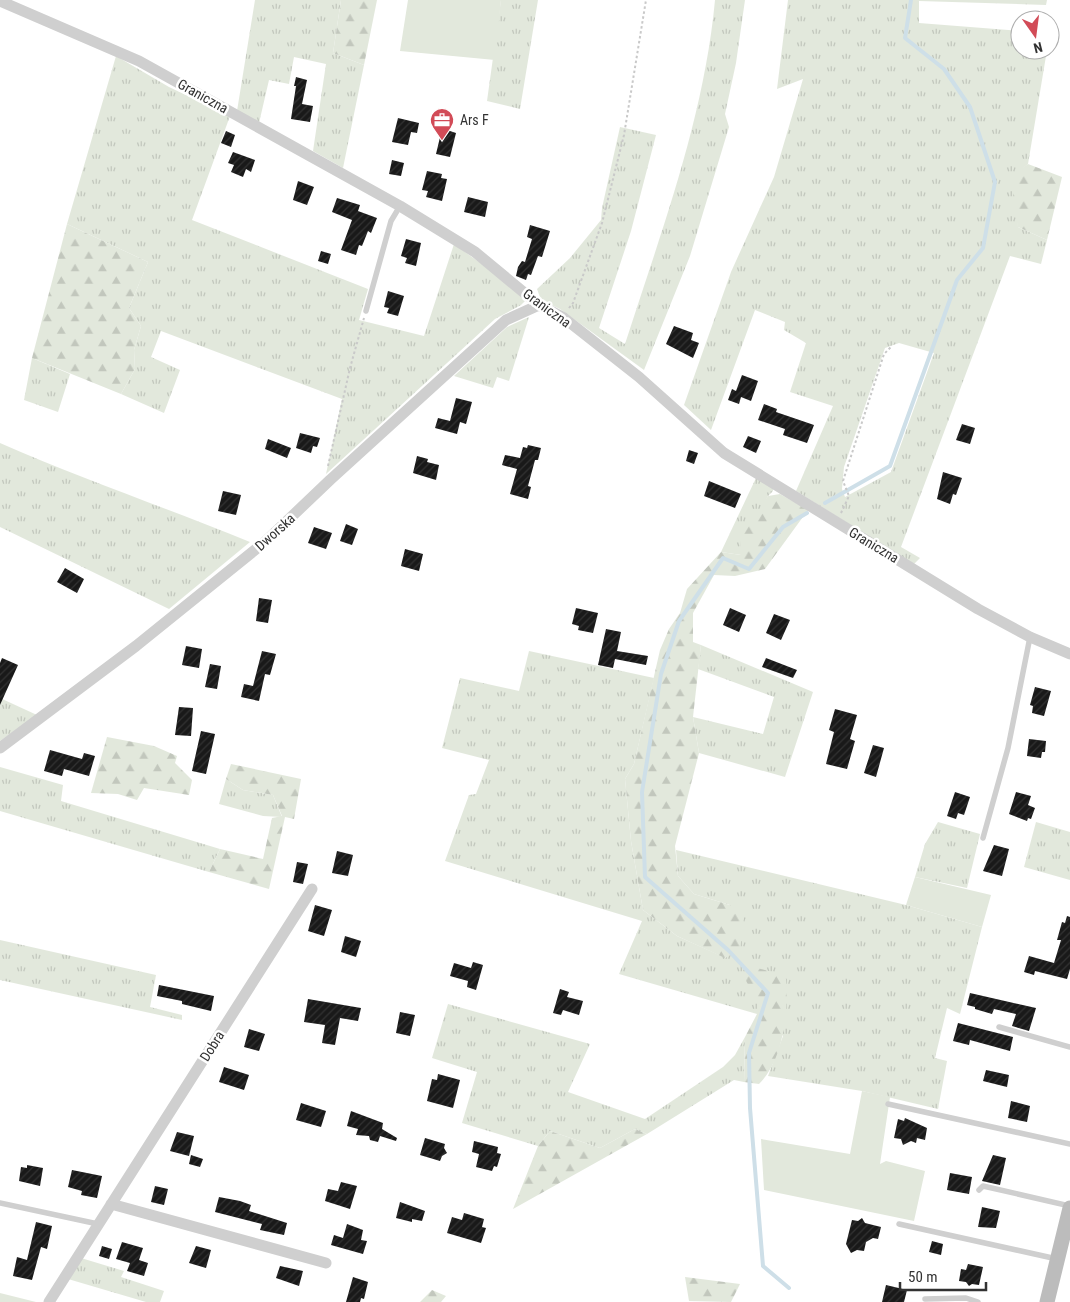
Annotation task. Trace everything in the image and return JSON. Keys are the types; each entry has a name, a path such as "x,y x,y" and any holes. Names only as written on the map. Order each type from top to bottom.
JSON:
{"main road":[{"path":"1047,1302 1070,1207"}],"street":[{"name":"Graniczna","path":"0,2 139,61 400,206 475,252 539,305 561,317 639,377 724,453 978,609 1030,637 1070,654"},
{"name":"Dworska","path":"0,748 136,646 266,541 330,480 506,320 539,305"},
{"name":"Dobra","path":"49,1302 312,889"},
{"path":"111,1204 326,1263"}],"lane":[{"path":"366,311 392,221 400,206"},
{"path":"983,838 1008,748 1030,637"},
{"path":"999,1028 1070,1047"},
{"path":"888,1104 1070,1144"},
{"path":"979,1190 983,1186 1070,1207"},
{"path":"0,1203 98,1224"},
{"path":"899,1224 1057,1259"},
{"path":"925,1299 966,1298 978,1302"}],"path":[{"path":"561,317 573,303 602,223 624,134 646,0"},
{"path":"330,480 327,471 350,368 366,311"},
{"path":"837,522 849,496 843,481 884,354 891,347"}],"green space":[{"path":"255,0 341,0 333,53 364,65 343,168 313,151 326,64 294,57 289,84 269,80 259,123 237,111"},
{"path":"341,0 377,0 364,65 333,53"},
{"path":"408,0 501,0 495,60 400,51"},
{"path":"501,0 538,0 520,109 487,101"},
{"path":"715,0 745,0 736,63 725,114 729,127 690,256 644,370 560,309 541,300 537,289 570,258 601,220 620,127 656,135 631,231 599,328 625,344 691,132 709,44"},
{"path":"788,0 1047,0 1046,5 919,1 919,23 1010,30 1010,60 1045,60 1028,164 1016,174 1018,227 1047,240 1041,264 1010,256 901,547 920,558 914,564 796,491 833,406 790,392 806,343 784,330 785,322 755,310 711,430 684,405 731,272 774,177 803,79 777,89","holes":["899,343 934,353 891,472 845,497 842,489 844,467 885,348"]},
{"path":"116,56 169,87 230,116 192,220 368,289 359,320 424,336 454,244 523,294 525,301 495,319 326,474 342,399 161,331 151,357 180,370 164,413 121,394 135,369 134,350 141,326 129,308 148,262 67,224"},
{"path":"1028,164 1062,177 1047,240 1018,227 1013,205 1015,173"},
{"path":"67,224 148,262 129,308 141,326 134,350 135,369 121,394 32,358"},
{"path":"529,317 509,381 497,377 493,388 454,376 507,327"},
{"path":"32,358 70,374 58,412 24,400"},
{"path":"0,443 250,542 169,609 0,527"},
{"path":"756,478 773,488 773,491 768,496 741,555 721,552"},
{"path":"780,494 808,510 765,569 735,576 714,575 693,613 693,642 701,645 693,717 699,753 675,846 678,876 694,894 730,905 744,917 740,950 725,958 677,936 643,910 631,841 625,779 634,764 660,650 669,629 680,613 687,589 721,552 741,555 740,540 768,496"},
{"path":"701,645 813,692 785,777 699,753 693,717 763,734 774,697 698,669"},
{"path":"529,651 654,678 634,764 625,779 631,841 643,910 677,936 726,958 730,905 694,894 678,876 676,850 906,905 982,927 960,1014 947,1008 935,1058 947,1061 938,1109 862,1091 768,1076 783,1036 757,1001 757,1014 619,974 642,921 445,861 469,795 476,794 489,760 442,748 460,678 519,691"},
{"path":"0,698 37,715 0,741"},
{"path":"107,737 154,746 177,756 175,763 192,780 189,795 144,788 137,800 118,794 91,793"},
{"path":"231,764 301,779 294,819 285,817 269,889 209,872 220,849 263,859 272,818 282,816 273,795 243,790 226,779"},
{"path":"0,767 63,785 61,801 220,849 209,872 0,811"},
{"path":"226,779 243,790 273,795 282,817 263,816 219,804"},
{"path":"938,822 980,834 967,888 915,877 925,844"},
{"path":"1036,822 1070,832 1070,880 1024,867"},
{"path":"915,877 991,895 982,927 906,905"},
{"path":"0,940 156,975 150,1007 182,1015 182,1020 0,980"},
{"path":"753,967 776,973 786,979 787,992 783,1035 779,1049 774,1062 759,1084 744,1082 745,1037 757,1014 757,1001 744,977"},
{"path":"448,1004 590,1044 568,1092 645,1119 723,1067 735,1055 745,1037 744,1082 734,1080 647,1134 635,1129 600,1148 550,1131 538,1146 462,1123 477,1072 432,1058"},
{"path":"862,1091 890,1097 880,1164 886,1161 925,1171 914,1221 764,1190 761,1139 850,1154"},
{"path":"635,1129 647,1134 513,1209 538,1146 550,1131 600,1148"},
{"path":"81,1258 124,1271 121,1277 164,1291 160,1302 146,1302 68,1279"},
{"path":"685,1277 740,1284 731,1302 689,1301"},
{"path":"432,1290 446,1296 441,1302 420,1302"},
{"path":"0,1293 36,1302 0,1302"}],"building":[{"path":"296,77 307,80 302,104 313,106 310,122 291,119"},
{"path":"398,118 419,123 417,133 411,132 408,145 392,142"},
{"path":"447,130 456,133 450,157 436,154 441,133 446,134"},
{"path":"226,131 235,135 231,147 221,143"},
{"path":"233,152 255,160 251,172 246,169 243,177 231,172 234,165 228,163"},
{"path":"392,160 404,163 401,176 389,174"},
{"path":"427,171 442,174 441,178 447,179 442,201 426,197 428,191 422,190"},
{"path":"298,181 314,187 307,205 293,200"},
{"path":"468,197 488,202 485,217 464,212"},
{"path":"337,198 360,205 358,211 377,218 371,233 368,231 362,246 359,245 356,255 341,250 352,220 332,212"},
{"path":"530,225 550,231 542,257 538,256 531,275 528,274 526,280 516,276 518,267 522,261 525,262 532,239 527,237"},
{"path":"406,239 421,243 416,266 405,263 407,258 401,256"},
{"path":"321,251 331,254 328,264 318,261"},
{"path":"388,291 404,296 398,316 387,313 389,308 384,307"},
{"path":"674,326 693,333 691,340 699,343 693,358 666,344"},
{"path":"742,375 758,381 751,401 741,397 739,404 728,400 732,389 736,391"},
{"path":"456,398 472,402 466,424 460,422 457,434 435,428 438,418 450,421"},
{"path":"764,404 777,409 776,412 814,425 807,443 783,435 785,429 758,420"},
{"path":"962,424 975,428 970,444 956,440"},
{"path":"300,433 320,438 317,447 313,446 311,453 296,448"},
{"path":"748,436 761,441 756,453 743,447"},
{"path":"268,439 291,448 287,458 265,449"},
{"path":"528,445 541,448 538,460 535,460 528,486 531,487 528,499 510,494 517,469 502,465 505,455 520,458 523,447 527,448"},
{"path":"689,450 698,453 694,464 686,461"},
{"path":"417,456 428,459 427,462 439,465 436,480 413,473"},
{"path":"943,472 962,478 956,495 953,494 950,504 937,499"},
{"path":"709,481 741,494 735,508 704,496"},
{"path":"223,491 241,495 236,515 218,511"},
{"path":"346,524 358,529 352,545 340,541"},
{"path":"314,527 332,533 326,549 308,543"},
{"path":"405,549 423,554 419,571 401,566"},
{"path":"65,568 84,579 77,593 57,582"},
{"path":"259,598 272,600 268,623 256,621"},
{"path":"576,608 598,613 593,633 578,630 579,626 572,624"},
{"path":"730,608 746,615 739,632 723,625"},
{"path":"774,614 790,620 781,640 766,633"},
{"path":"606,629 621,632 617,651 648,656 646,665 615,659 613,668 598,665"},
{"path":"186,646 202,649 199,668 182,665"},
{"path":"262,651 276,654 270,675 265,674 259,701 241,697 244,684 253,686"},
{"path":"2,658 18,665 0,705 0,663"},
{"path":"766,658 797,670 793,678 762,667"},
{"path":"210,664 221,666 217,689 205,687"},
{"path":"1035,687 1051,691 1044,716 1032,713 1033,706 1030,705"},
{"path":"179,707 193,708 191,736 175,735"},
{"path":"835,709 857,715 850,739 855,741 847,769 826,764 834,732 829,730"},
{"path":"201,731 215,734 206,774 192,771"},
{"path":"1029,739 1046,741 1045,752 1042,752 1041,758 1027,756"},
{"path":"873,745 884,748 876,777 864,773"},
{"path":"50,750 82,759 84,753 95,756 89,776 64,769 62,776 44,771"},
{"path":"955,792 970,797 964,815 958,813 956,819 947,816"},
{"path":"1016,792 1031,796 1028,805 1035,808 1031,819 1028,818 1027,821 1009,814"},
{"path":"994,845 1009,849 1002,876 983,871"},
{"path":"337,851 353,855 348,876 332,873"},
{"path":"297,862 308,864 303,884 293,882"},
{"path":"315,905 332,910 324,936 308,931"},
{"path":"1067,916 1070,917 1070,969 1067,979 1035,971 1034,975 1024,972 1029,956 1054,963 1061,940 1057,940 1062,922 1065,923"},
{"path":"345,936 361,941 356,957 341,952"},
{"path":"473,962 483,965 476,990 467,987 468,981 450,976 454,963 471,968"},
{"path":"159,985 214,996 211,1011 182,1004 182,1001 157,996"},
{"path":"560,989 569,992 567,997 583,1001 579,1015 563,1010 561,1015 553,1013"},
{"path":"970,993 1036,1008 1029,1031 1012,1026 1016,1014 994,1009 992,1014 967,1005"},
{"path":"308,999 361,1008 358,1021 340,1018 335,1045 322,1043 325,1025 304,1022"},
{"path":"400,1012 415,1015 410,1036 396,1033"},
{"path":"958,1023 1013,1037 1010,1051 970,1040 969,1045 953,1041"},
{"path":"249,1029 265,1034 259,1051 244,1047"},
{"path":"224,1067 249,1075 244,1090 219,1082"},
{"path":"986,1070 1009,1075 1007,1087 983,1081"},
{"path":"438,1074 460,1080 453,1108 427,1101 432,1079 437,1080"},
{"path":"1011,1101 1030,1106 1027,1122 1008,1118"},
{"path":"301,1103 326,1111 321,1127 296,1120"},
{"path":"351,1111 383,1123 382,1129 397,1138 396,1141 380,1136 378,1142 370,1140 369,1136 356,1135 358,1129 347,1126"},
{"path":"905,1118 927,1128 925,1140 917,1138 916,1143 911,1141 903,1145 901,1139 894,1138 898,1119 904,1121"},
{"path":"177,1132 194,1136 189,1156 170,1151"},
{"path":"425,1138 445,1144 444,1148 447,1153 442,1156 440,1161 420,1155"},
{"path":"474,1141 498,1147 497,1153 501,1154 497,1167 494,1166 492,1171 476,1167 479,1154 472,1152"},
{"path":"191,1155 203,1159 200,1167 189,1164"},
{"path":"993,1155 1006,1158 1000,1185 982,1181"},
{"path":"27,1165 43,1168 40,1186 19,1181 21,1167 27,1168"},
{"path":"72,1170 102,1176 97,1198 81,1195 82,1191 68,1187"},
{"path":"950,1173 972,1177 969,1194 947,1190"},
{"path":"341,1182 357,1186 350,1209 325,1201 328,1189 338,1191"},
{"path":"155,1186 168,1189 164,1205 151,1202"},
{"path":"219,1197 251,1205 249,1211 287,1223 284,1235 260,1230 262,1224 215,1212"},
{"path":"400,1202 425,1211 422,1221 412,1219 412,1222 396,1218"},
{"path":"982,1207 1000,1211 996,1228 978,1227"},
{"path":"464,1213 484,1219 482,1227 486,1228 481,1243 447,1233 452,1217 462,1220"},
{"path":"862,1218 865,1223 881,1227 878,1239 873,1238 866,1242 864,1251 857,1250 851,1253 846,1244 852,1220 858,1221"},
{"path":"36,1222 52,1226 47,1249 41,1247 32,1280 13,1276 17,1257 27,1260"},
{"path":"347,1224 363,1230 361,1240 367,1241 363,1254 331,1245 334,1235 343,1238"},
{"path":"932,1241 943,1244 941,1255 929,1252"},
{"path":"122,1242 143,1248 139,1260 148,1263 144,1276 127,1271 130,1263 116,1259"},
{"path":"102,1246 112,1249 109,1259 99,1256"},
{"path":"196,1246 211,1250 206,1268 189,1263"},
{"path":"968,1264 983,1267 979,1285 972,1284 969,1286 966,1282 959,1281 961,1269 966,1270"},
{"path":"280,1266 303,1271 299,1286 276,1278"},
{"path":"353,1277 368,1282 364,1299 361,1298 360,1302 346,1302"},
{"path":"886,1285 907,1290 904,1302 882,1302"}],"waterway":[{"path":"825,503 890,466 957,280 983,248 995,182 970,107 944,69 905,38 911,0"},
{"path":"789,1288 763,1266 750,1108 749,1053 768,993 728,950 645,877 642,792 661,674 679,621 723,558 749,569 783,527 807,513"}],"place":[{"name":"Ars F","path":"442,141"}]}
